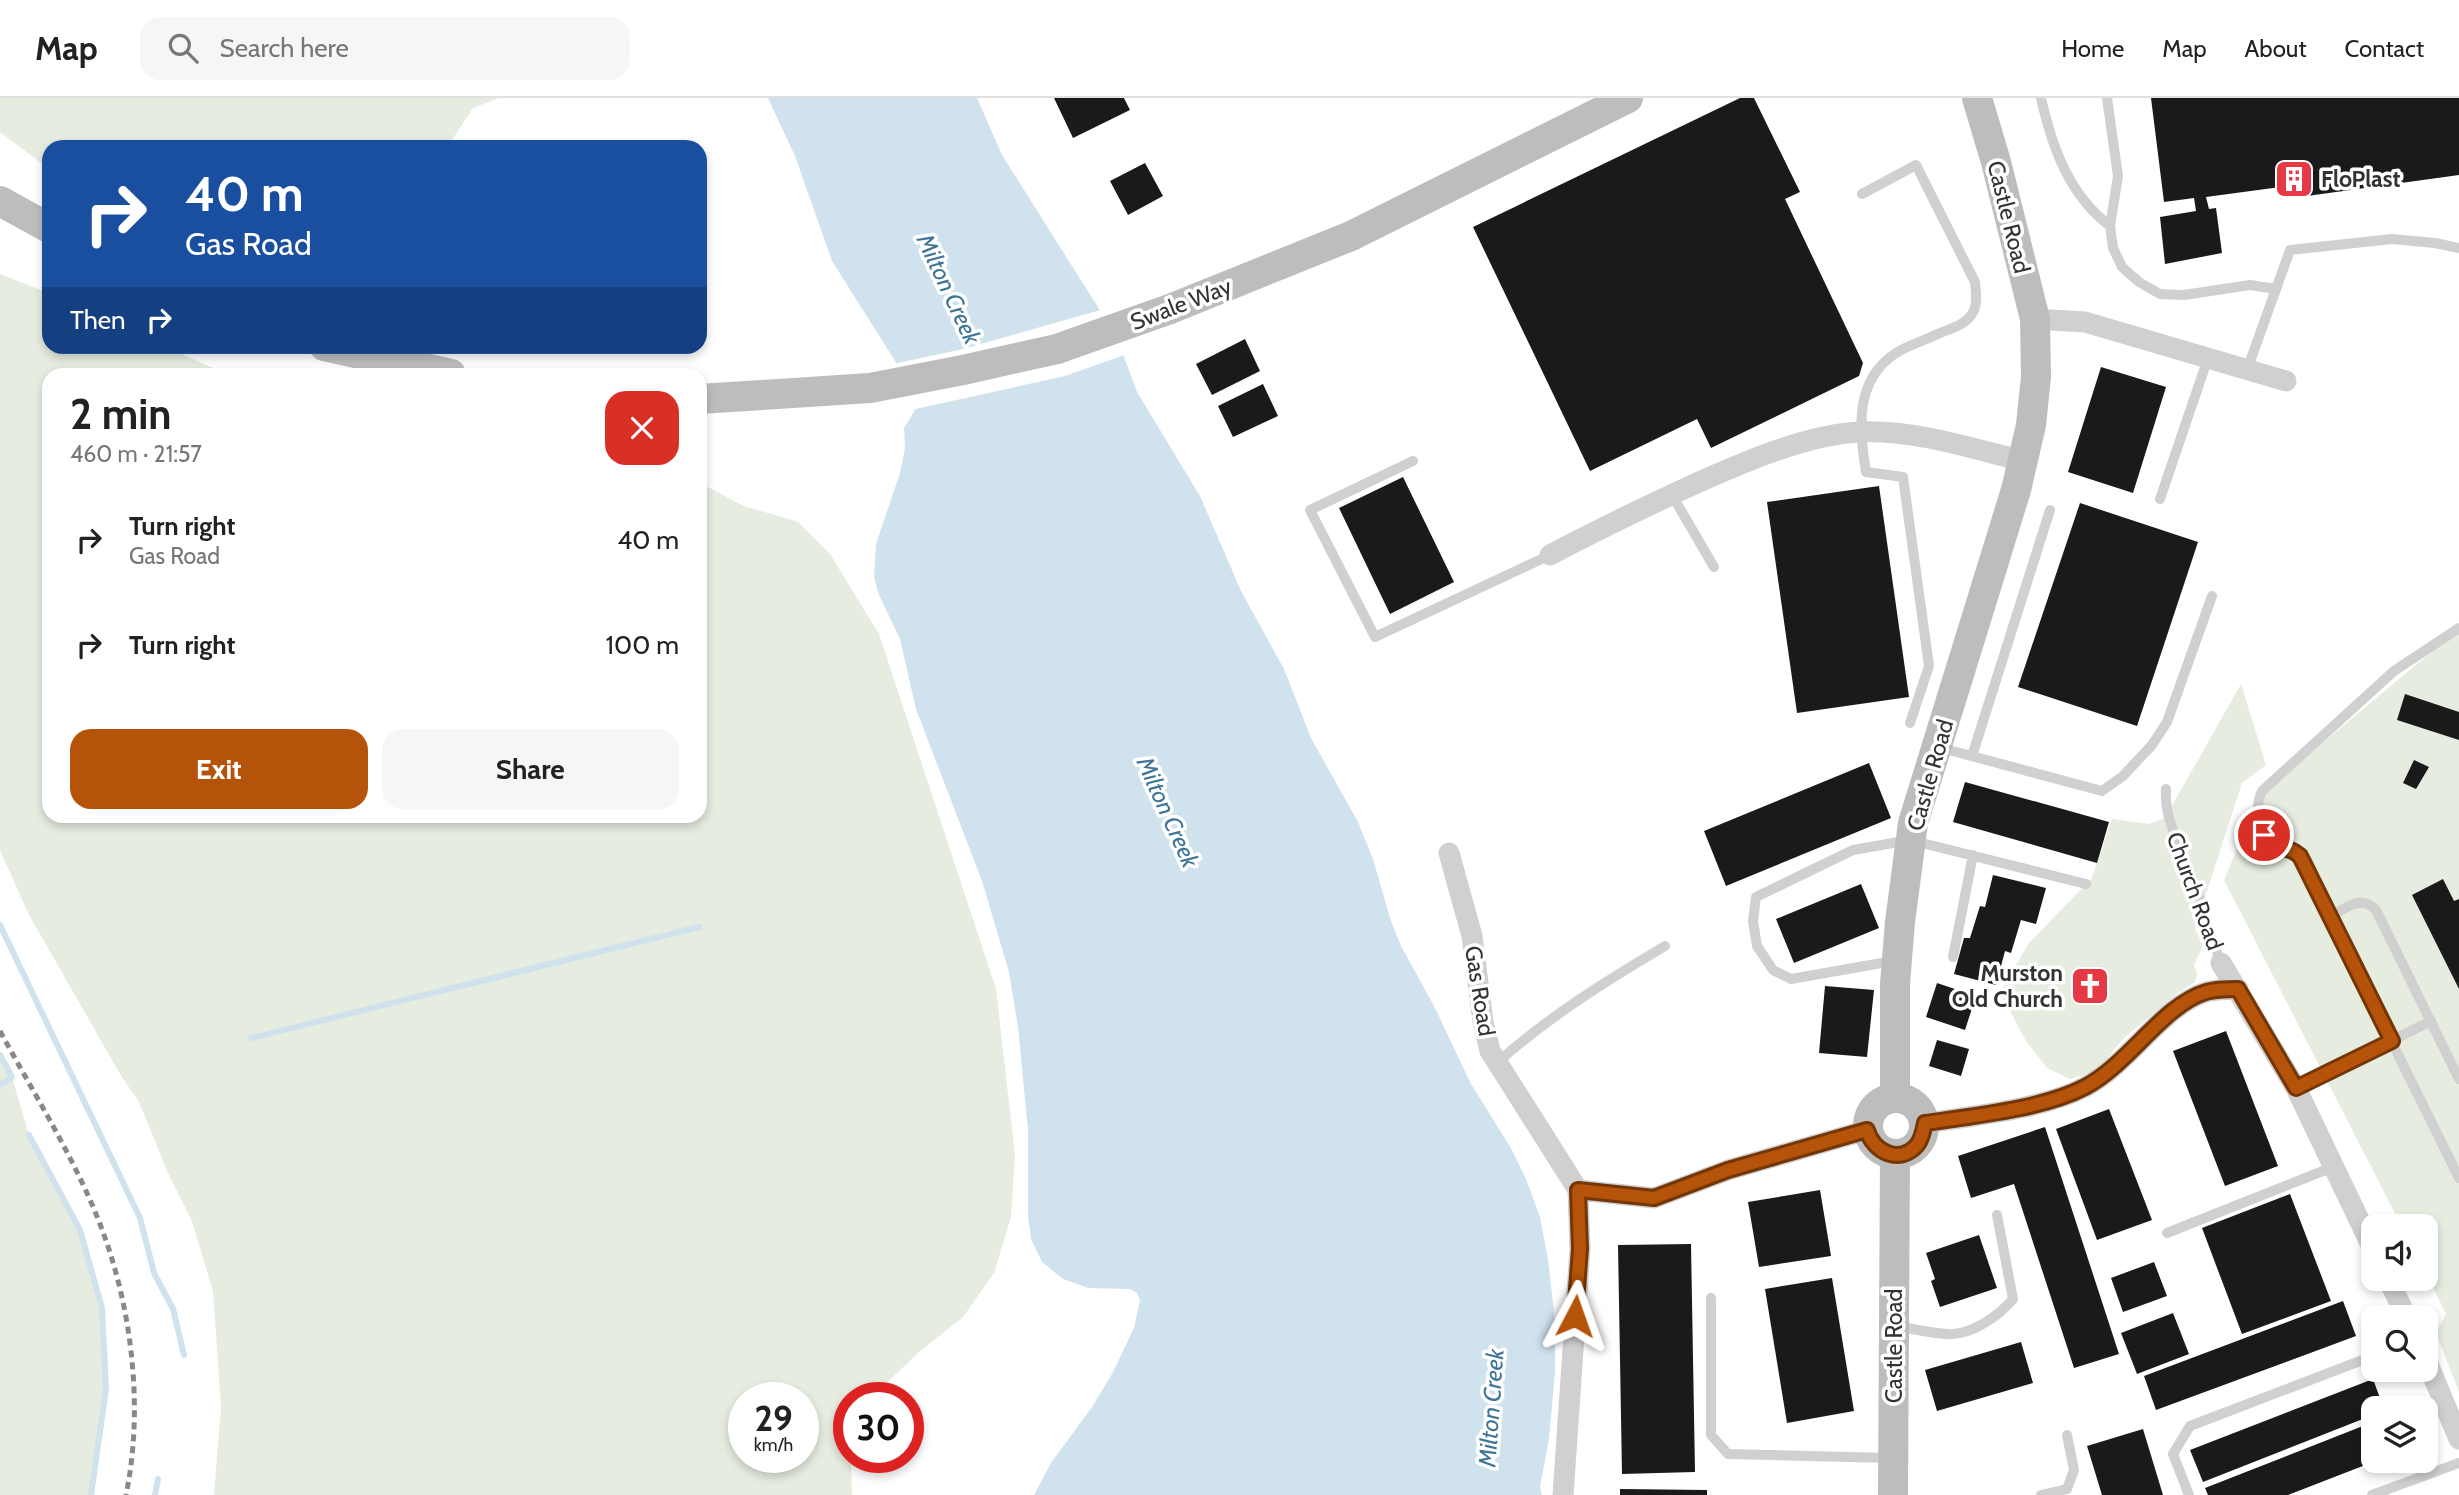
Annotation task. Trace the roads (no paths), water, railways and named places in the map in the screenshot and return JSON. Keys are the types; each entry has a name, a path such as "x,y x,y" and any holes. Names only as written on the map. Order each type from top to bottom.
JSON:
{"main road":[{"name":"Swale Way","path":"707,399 870,388 1057,349 1170,309 1351,236 1628,98"},
{"name":"Castle Road","path":"1895,1098 1897,960 1913,823 2003,537 2031,425 2036,377 2035,319 1977,98"},
{"path":"0,201 42,224"},
{"path":"360,354 424,368"},
{"path":"1895,1098 1913,1104 1925,1123 1917,1144 1903,1154 1895,1155 1880,1150 1867,1130 1871,1112 1885,1100 1895,1098"},
{"name":"Castle Road","path":"1893,1495 1895,1155"}],"street":[{"path":"2035,319 2085,322 2286,382"},
{"path":"1550,555 1612,522 1735,466 1795,443 1859,432 1912,435 2023,461"},
{"name":"Gas Road","path":"1449,853 1472,936 1483,1022 1490,1051 1578,1190"},
{"name":"Church Road","path":"2221,963 2296,1088 2361,1224"},
{"path":"1925,1123 1976,1116 2062,1098 2088,1086 2112,1069 2184,1003 2207,991 2238,989"},
{"path":"1563,1495 1580,1249 1578,1190 1654,1198 1728,1170 1867,1130"},
{"path":"2435,1382 2459,1439"}],"lane":[{"path":"2040,98 2062,165 2091,212 2110,226"},
{"path":"2106,98 2118,176 2110,226 2113,248 2122,267 2139,282 2160,294 2184,295 2250,285 2276,289"},
{"path":"1862,194 1916,165 1975,282 1976,299 1973,312 1965,323 1894,354 1873,376 1864,397 1859,432 1866,472 1903,477 1929,666 1910,723"},
{"path":"2247,370 2290,250 2392,239 2459,248"},
{"path":"2160,499 2208,358"},
{"path":"1413,461 1310,510 1375,637 1550,555"},
{"path":"1672,495 1714,567"},
{"path":"1972,756 2050,510"},
{"path":"1937,747 2102,791 2123,776 2152,745 2167,722 2212,596"},
{"path":"2459,628 2394,671 2260,795 2258,806 2258,817 2269,853 2278,848 2286,848 2300,856 2456,1163 2459,1178"},
{"name":"Church Road","path":"2166,789 2165,806 2173,832 2191,873 2221,963"},
{"path":"1897,960 1791,979 1773,970 1757,946 1753,921 1756,897 1853,850 1910,840 2086,884"},
{"path":"1953,957 1973,855"},
{"path":"2330,917 2356,902 2371,904 2376,910 2459,1079"},
{"path":"1497,1063 1521,1041 1594,988 1665,946"},
{"path":"2296,1088 2431,1021"},
{"path":"2167,1233 2333,1167"},
{"path":"1895,1326 1950,1335 1978,1326 2001,1313 2013,1298 1997,1215"},
{"path":"1712,1298 1712,1435 1728,1454 1893,1458"},
{"path":"2189,1495 2173,1454 2189,1426 2361,1361"},
{"path":"2041,1495 2067,1489 2074,1470 2067,1435"},
{"path":"2372,1495 2459,1463"}],"water":[{"name":"Milton Creek","path":"768,98 977,98 1002,155 1101,312 1123,354 1137,392 1200,496 1241,591 1284,669 1311,738 1358,822 1401,946 1434,1006 1471,1084 1512,1150 1526,1179 1540,1217 1555,1322 1555,1371 1549,1439 1540,1487 1542,1495 1034,1495 1051,1463 1092,1407 1112,1374 1134,1328 1140,1300 1137,1293 1130,1289 1088,1288 1063,1279 1042,1262 1031,1239 1028,1215 1028,1130 1018,1027 1009,972 982,881 916,709 900,639 879,595 874,577 876,544 900,473 905,448 904,428 915,410 897,364 832,261 795,156"}],"waterway":[{"path":"0,925 140,1218 154,1273 173,1309 184,1355"},
{"path":"251,1038 699,927"},
{"path":"0,1055 12,1077 0,1085"},
{"path":"29,1135 80,1230 102,1308 106,1389 91,1495"},
{"path":"155,1495 158,1479"}],"railway":[{"path":"0,1031 90,1199 120,1289 132,1358 134,1393 134,1428 126,1495"}],"place":[{"name":"FloPlast","path":"2294,179"},
{"name":"Murston Old Church","path":"2090,986"}]}
